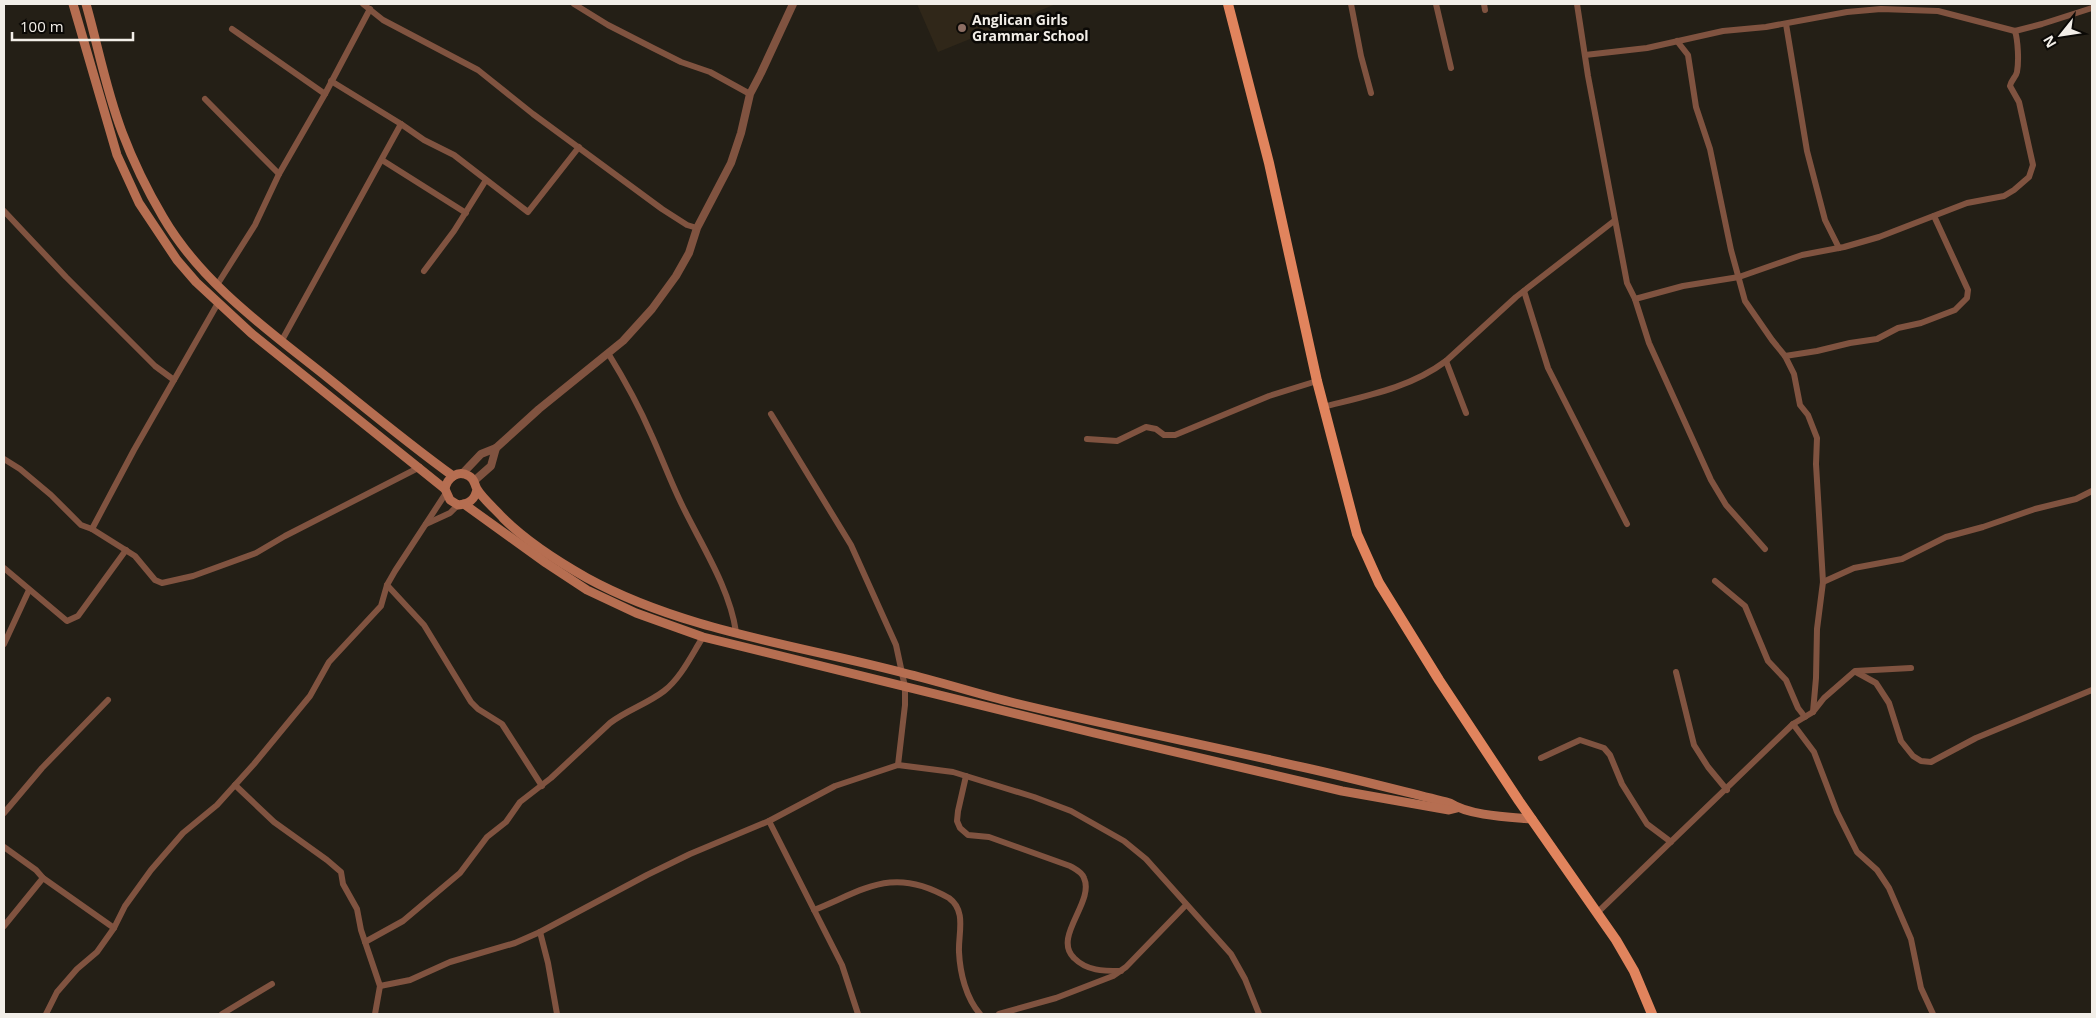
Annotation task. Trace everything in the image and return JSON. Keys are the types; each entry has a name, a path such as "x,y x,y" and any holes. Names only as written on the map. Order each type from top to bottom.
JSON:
{"main road":[{"path":"73,4 107,125 125,174 156,231 196,282 288,363 420,467 446,491 450,500 461,505 587,590 636,613 703,636 1001,712 1342,791 1449,810 1457,808"},
{"path":"86,4 118,120 133,158 174,234 217,285 281,342 424,455 458,475 470,476 502,517 534,544 588,578 655,608 736,632 902,672 1014,703 1304,767 1450,803 1457,808 1499,816 1532,819"},
{"path":"1228,4 1269,163 1323,407 1357,534 1371,566 1391,603 1439,680 1597,912 1634,971 1652,1014"},
{"path":"446,491 449,479 458,475"},
{"path":"461,505 473,500 476,485"}],"street":[{"path":"363,4 383,20 478,70 533,114 662,209 687,225 697,228"},
{"path":"574,4 653,48 681,62 710,72 750,94"},
{"path":"458,475 481,454 496,448 539,409 637,327 676,276 689,254 697,228 731,163 741,133 750,94 792,4"},
{"path":"1351,4 1361,56 1371,93"},
{"path":"1436,4 1451,68"},
{"path":"1578,4 1585,56 1614,221 1627,283 1635,298 1649,343 1711,480 1726,505 1765,549"},
{"path":"1585,56 1647,48 1722,31 1786,24 1847,12 1881,8 1918,9 1957,15 2015,31 2092,8"},
{"path":"217,285 255,225 279,174 325,94 370,9"},
{"path":"1786,24 1807,151 1825,220 1839,248"},
{"path":"232,29 325,94"},
{"path":"1635,298 1683,286 1739,277 1802,254 1839,248 1880,237 1967,202 2004,196 2022,184 2032,172 2033,165 2018,102 2010,86 2012,79 2017,73 2018,41 2015,31"},
{"path":"1677,41 1685,49 1690,60 1696,107 1710,149 1731,250 1748,306 1785,356 1794,374 1800,405 1808,415 1817,438 1816,464 1823,582 1817,629 1813,712"},
{"path":"331,81 424,140 454,155 528,212 579,147"},
{"path":"205,99 279,174"},
{"path":"281,342 401,124"},
{"path":"382,160 466,213"},
{"path":"424,271 454,232 486,180"},
{"path":"4,211 66,277 155,366 174,380"},
{"path":"1785,356 1877,339 1898,328 1921,323 1960,307 1967,298 1968,290 1934,216"},
{"path":"1323,407 1380,393 1412,381 1446,362 1524,291 1614,221"},
{"path":"1524,291 1548,368 1627,524"},
{"path":"92,529 109,494 218,303"},
{"path":"608,353 630,390 684,509 705,547 734,616 736,632"},
{"path":"1446,362 1466,413"},
{"path":"1087,439 1117,441 1146,428 1156,429 1164,435 1175,436 1270,396 1317,381"},
{"path":"771,414 858,558 896,645 905,687 905,705 898,764"},
{"path":"476,485 491,466 496,448"},
{"path":"4,459 51,495 81,525 92,529 135,556 158,582 193,576 256,553 420,467"},
{"path":"46,1014 58,992 77,969 97,952 114,928 125,906 151,870 183,833 218,805 310,696 328,662 381,606 387,585 410,545 426,524 446,491"},
{"path":"1823,582 1854,568 1902,559 1946,537 1984,527 2035,508 2076,498 2092,491"},
{"path":"426,524 450,513 461,505"},
{"path":"4,568 67,621 78,616 126,550"},
{"path":"1715,581 1745,606 1768,661 1786,680 1798,708 1805,717"},
{"path":"387,585 424,625 471,702 508,730 518,750 542,786"},
{"path":"4,644 29,590"},
{"path":"365,942 403,921 460,873 491,832 506,822 520,802 542,786 619,716 668,687 703,636"},
{"path":"1597,912 1793,724 1813,712 1830,692 1855,671 1911,668"},
{"path":"1855,671 1876,683 1888,703 1901,741 1913,756 1921,761 1931,762 1976,738 2092,690"},
{"path":"1676,672 1694,745 1726,790"},
{"path":"4,814 42,768 108,700"},
{"path":"1793,724 1814,752 1837,812 1853,846 1866,862 1877,870 1889,888 1911,939 1922,988 1933,1014"},
{"path":"1541,758 1580,740 1604,748 1610,755 1622,784 1647,824 1671,842"},
{"path":"380,986 410,980 450,962 515,943 540,932 647,875 690,854 769,821 835,786 898,764 935,769 966,776 1071,811 1102,828 1146,859 1231,954 1245,979 1259,1014"},
{"path":"966,776 958,811 957,821 960,828 968,835 989,837 1079,871 1086,885 1067,942 1068,951 1072,957 1087,967 1098,971 1120,971"},
{"path":"234,786 274,822 341,872 343,884 357,909 365,942 380,986 375,1014"},
{"path":"769,821 842,965 858,1014"},
{"path":"4,847 36,870 43,878 114,928"},
{"path":"4,926 43,878"},
{"path":"814,910 868,886 902,882 911,882 949,898 954,902 960,915 959,953 962,973 968,995 980,1014"},
{"path":"999,1014 1056,998 1097,983 1120,971 1186,905"},
{"path":"540,932 548,963 557,1014"},
{"path":"222,1014 272,984"}],"shaded area":[{"name":"Anglican Girls Grammar School","path":"917,4 1056,4 938,52"}],"place":[{"name":"Anglican Girls Grammar School","path":"962,28"}]}
